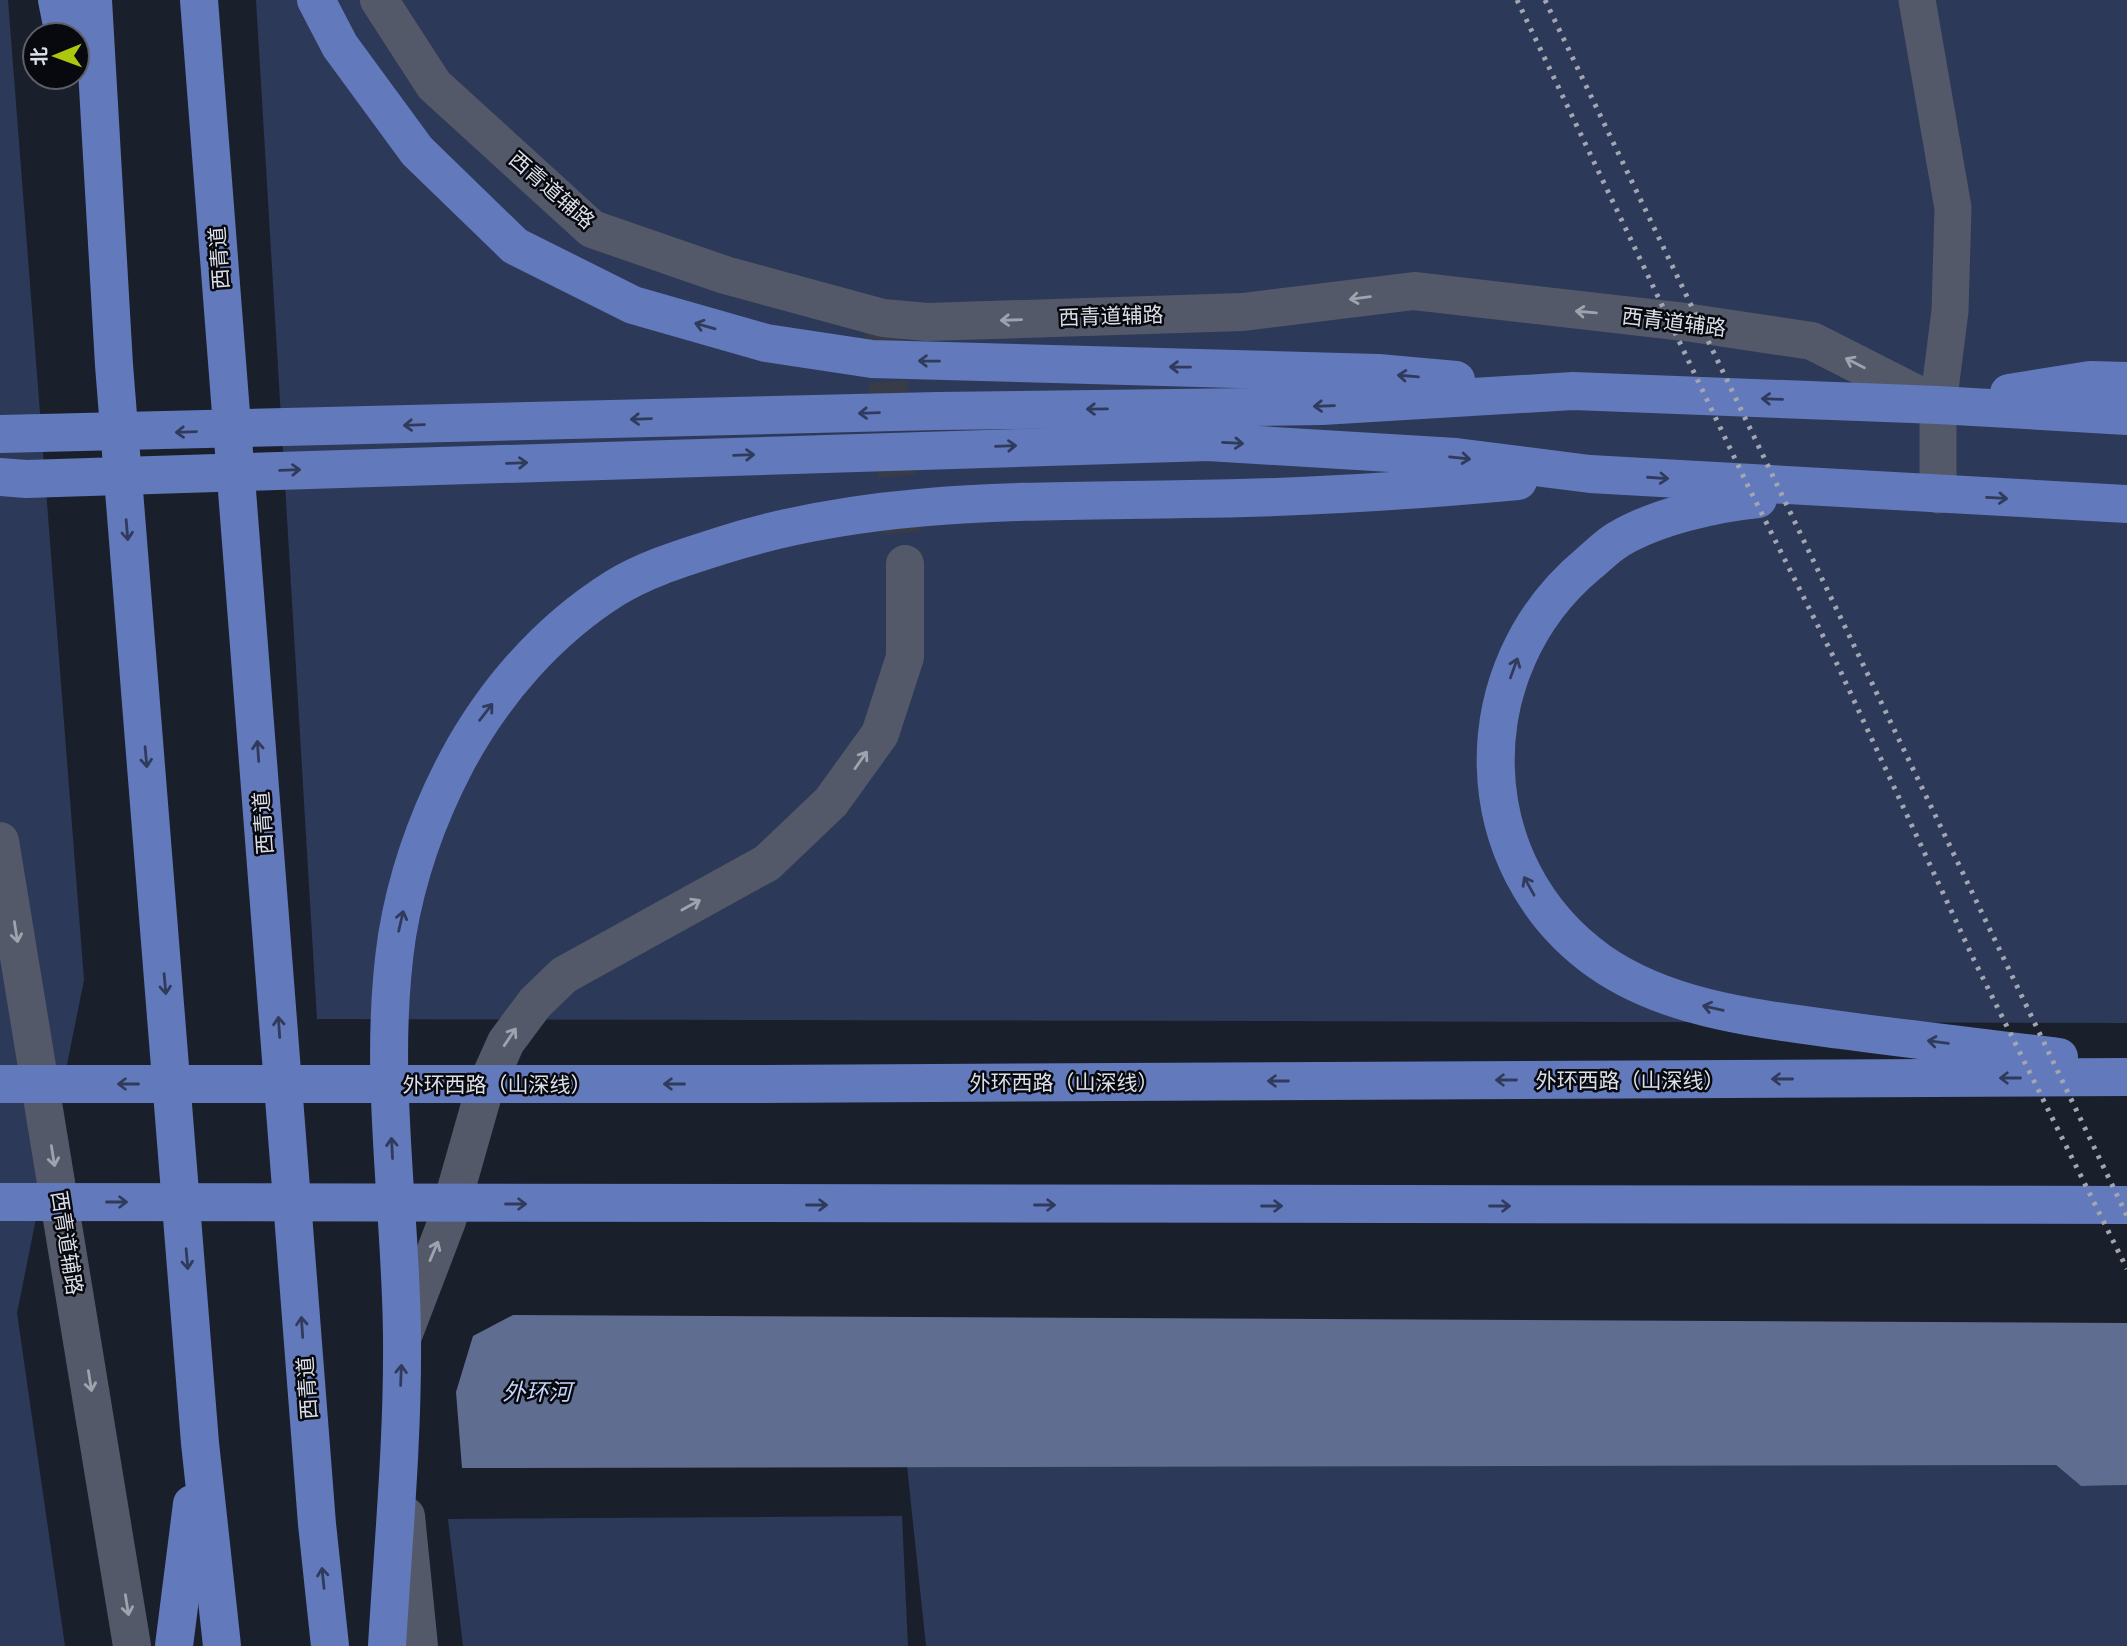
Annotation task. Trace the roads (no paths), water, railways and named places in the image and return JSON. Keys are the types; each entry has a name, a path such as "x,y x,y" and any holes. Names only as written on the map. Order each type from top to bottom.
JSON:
{"highway":[{"path":"57,0 61,21"},
{"path":"93,0 114,365 200,1443 222,1646"},
{"name":"西青道","path":"200,0 317,1524 330,1646"},
{"path":"316,0 340,46 417,151 515,246 633,305 765,343 872,359 1378,373 1573,391 1938,405 2127,416"},
{"path":"74,91 114,365"},
{"path":"1938,405 2091,380 2127,382"},
{"path":"10,435 937,411 1322,406 1573,391"},
{"path":"13,478 1208,442 1456,457 1590,474 1855,491 2127,504"},
{"path":"387,1646 402,1338 390,1123 390,1022 397,936 415,858 447,780 478,723 520,668 561,629 612,589 655,566 764,532 845,515 998,502 1242,499 1452,487 1590,474"},
{"path":"1855,491 1728,502 1649,524 1617,540 1572,577 1551,600 1532,630 1514,665 1500,717 1494,766 1500,816 1513,858 1539,903 1568,936 1601,963 1647,988 1755,1018 2127,1066"},
{"name":"外环西路（山深线）","path":"0,1084 743,1084 2127,1077"},
{"path":"0,1202 2127,1205"},
{"path":"1908,1206 2127,1229"},
{"path":"174,1646 200,1443"}],"street":[{"name":"西青道辅路","path":"379,0 434,85 592,229 725,275 883,317 927,322 1243,312 1414,291 1685,321 1812,341 1938,405"},
{"path":"1917,0 1953,208 1950,311 1938,405 1938,495"},
{"path":"402,1338 447,1221 484,1091 506,1042 535,1003 564,975 767,863 831,802 880,734 905,657 905,564"},
{"name":"西青道辅路","path":"0,841 132,1646"},
{"path":"398,1443 419,1646"}],"water":[{"name":"外环河","path":"513,1315 2127,1323 2127,1485 2081,1486 2056,1465 462,1468 456,1392 473,1336"}],"tunnel":[{"path":"883,325 905,564"}],"railway":[{"path":"1517,0 1747,484 1838,666 1974,960 2127,1269"},
{"path":"1545,0 2127,1216"}]}
